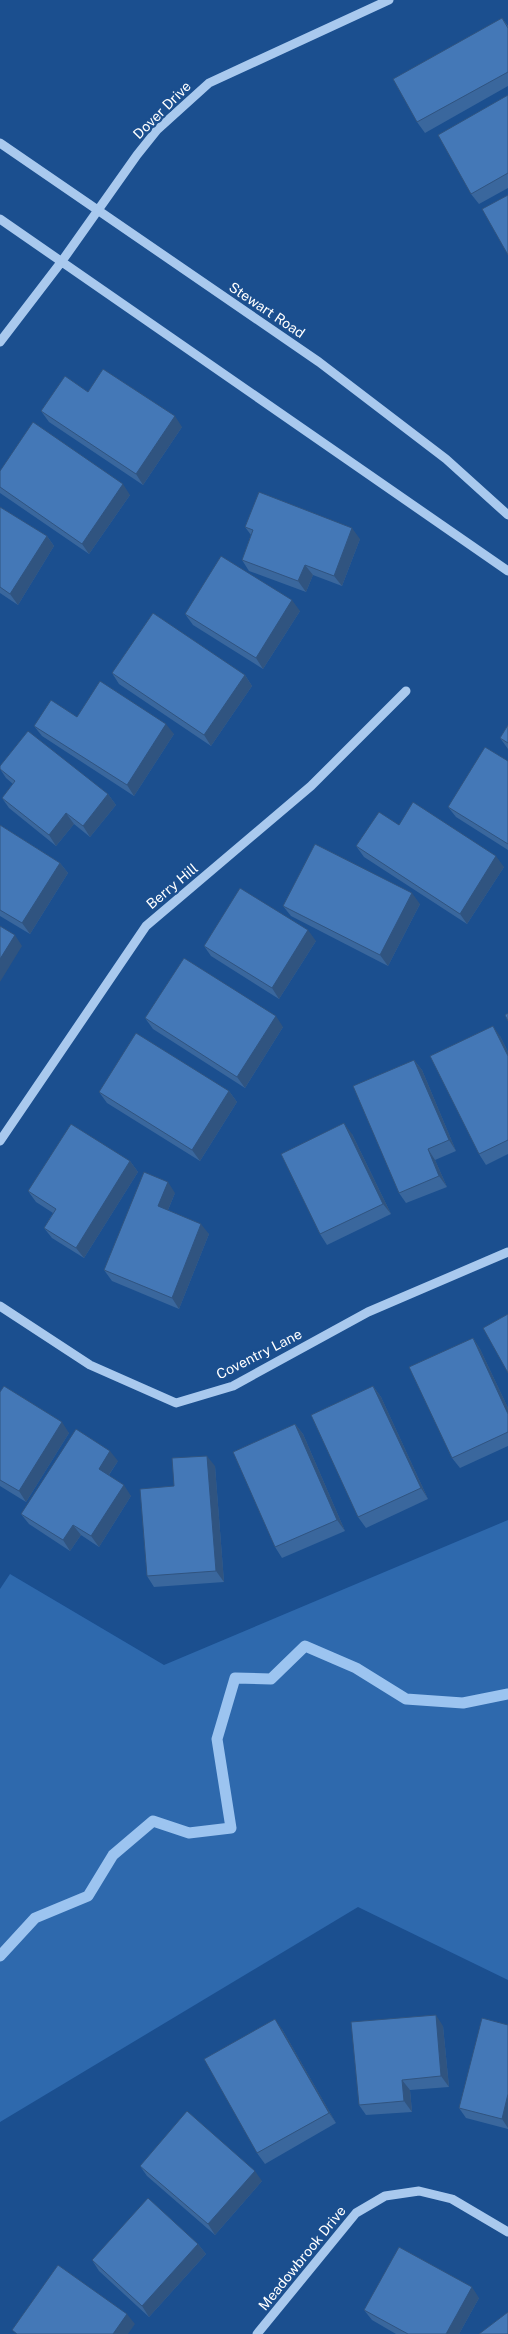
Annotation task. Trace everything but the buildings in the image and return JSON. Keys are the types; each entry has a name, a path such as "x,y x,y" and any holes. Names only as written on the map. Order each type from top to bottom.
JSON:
{"street":[{"name":"Dover Drive","path":"0,342 62,262 96,210 157,130 209,83 389,0"},
{"name":"Stewart Road","path":"0,143 319,362 446,459 508,515"},
{"path":"0,219 508,571"},
{"name":"Berry Hill","path":"0,1140 146,926 311,786 406,692"},
{"name":"Coventry Lane","path":"0,1306 90,1365 176,1403 233,1386 368,1312 508,1252"},
{"name":"Meadowbrook Drive","path":"257,2334 356,2213 385,2196 419,2191 452,2198 508,2232"}],"shaded area":[{"path":"508,1520 508,1980 358,1907 0,2122 0,1589 10,1574 164,1665"}],"waterway":[{"path":"0,1956 35,1918 88,1896 113,1855 153,1821 189,1833 231,1828 217,1739 235,1678 271,1679 305,1646 356,1668 406,1699 463,1703 508,1694"}]}
